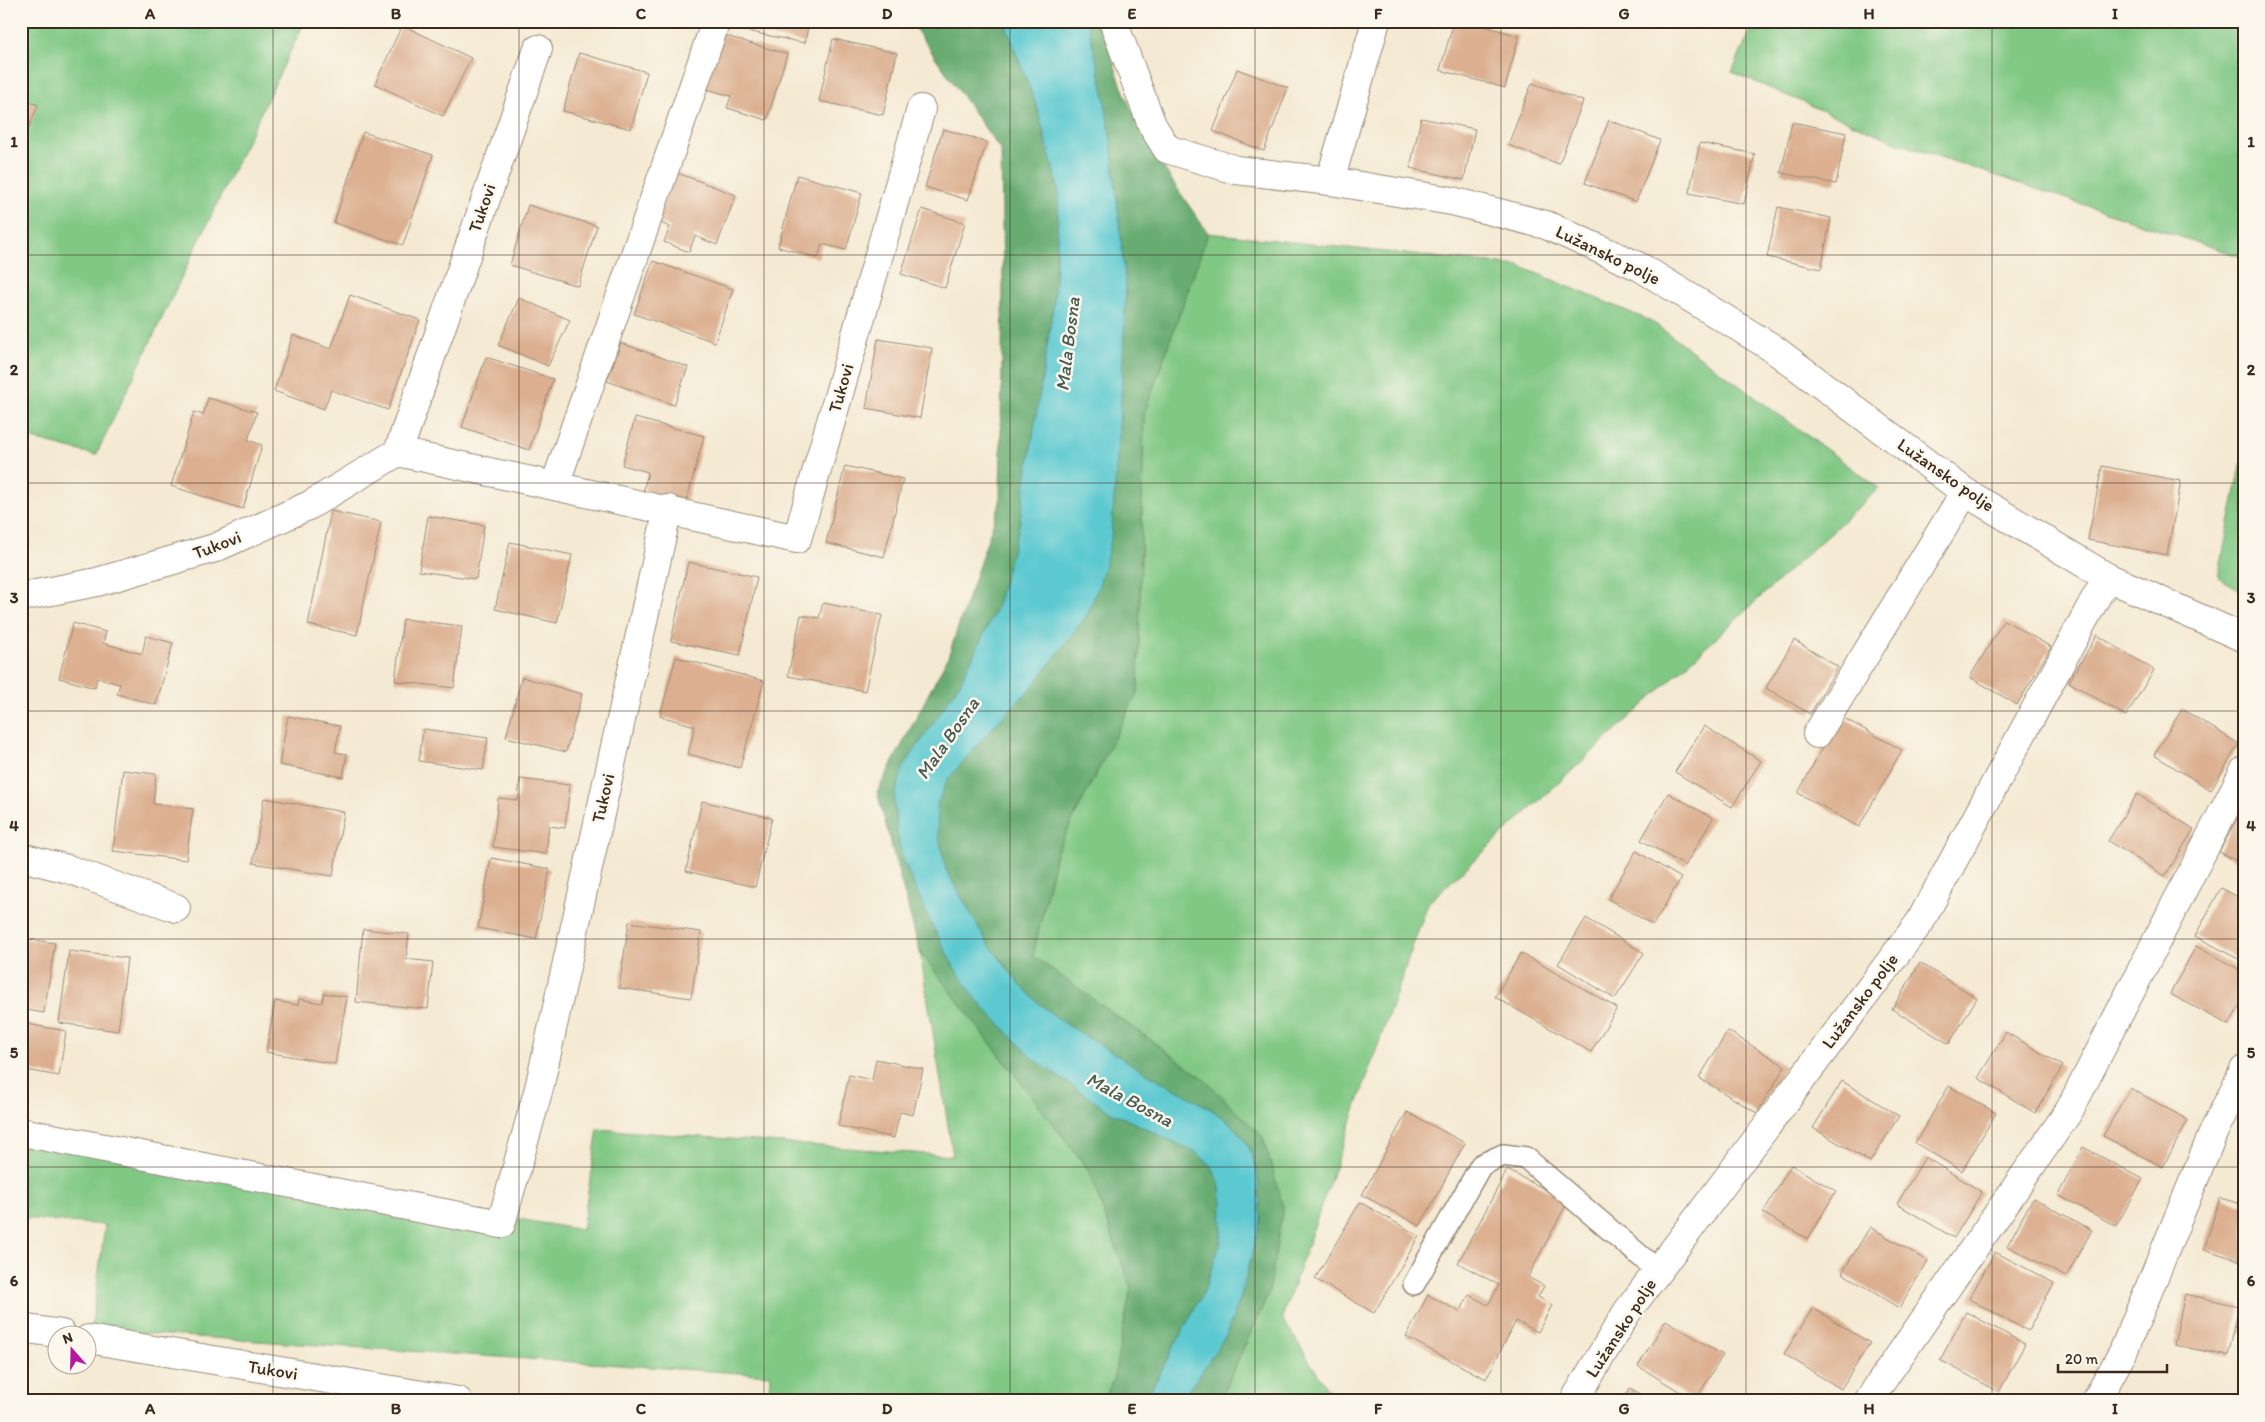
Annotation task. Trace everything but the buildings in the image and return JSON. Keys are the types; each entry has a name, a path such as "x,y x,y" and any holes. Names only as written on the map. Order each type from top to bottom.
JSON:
{"street":[{"path":"556,485 716,21"},
{"name":"Lužansko polje","path":"1112,21 1152,125 1167,149 1236,170 1330,181 1452,201 1546,225 1640,267 1771,347 1965,492 2107,577 2244,638"},
{"path":"1330,181 1376,21"},
{"name":"Tukovi","path":"21,597 97,582 215,548 310,505 398,452 538,49"},
{"name":"Tukovi","path":"398,452 668,509 797,539 921,109"},
{"path":"1817,734 1965,492"},
{"name":"Tukovi","path":"21,1132 501,1224 539,1088 668,509"},
{"name":"Lužansko polje","path":"1574,1401 1627,1312 1920,922 2107,577"},
{"path":"1868,1401 2069,1111 2244,771"},
{"path":"21,857 68,869 176,908"},
{"path":"2096,1401 2123,1352 2214,1131 2244,1070"},
{"path":"21,1328 48,1332"},
{"name":"Tukovi","path":"98,1341 458,1401"}],"lane":[{"path":"1414,1284 1481,1165 1503,1155 1526,1158 1658,1270"}],"green space":[{"path":"21,21 305,21 96,455 21,436"},
{"path":"910,21 1004,21 1038,110 1059,192 1054,301 1019,526 996,609 960,683 903,768 894,799 897,833 903,860 955,969 977,1000 1032,1058 1107,1110 1197,1153 1212,1167 1219,1182 1222,1203 1221,1241 1204,1291 1145,1401 1104,1401 1114,1377 1131,1288 1088,1169 920,952 877,792 948,657 1000,503 1003,286 1001,151"},
{"path":"1087,21 1099,21 1122,87 1139,126 1160,163 1208,233 1144,414 1138,691 1056,853 1033,956 1202,1077 1263,1137 1283,1207 1269,1293 1219,1401 1182,1401 1226,1335 1240,1299 1261,1220 1257,1169 1246,1142 1230,1123 1209,1108 1141,1070 1066,1024 1043,1007 1020,985 987,942 946,870 938,833 937,804 948,779 995,725 1032,687 1087,615 1111,540 1121,402 1126,287 1111,141 1103,88"},
{"path":"1755,21 2244,21 2244,258 1898,143 1732,72"},
{"path":"1208,233 1519,266 1651,321 1879,488 1428,903 1282,1318 1335,1401 1219,1401 1269,1293 1033,956 1056,853 1138,691 1144,414"},
{"path":"2244,451 2244,592 2218,577"},
{"path":"920,952 1088,1169 1131,1288 1114,1377 1104,1401 768,1401 770,1375 98,1330 98,1324 92,1324 105,1225 21,1218 21,1133 582,1230 598,1129 953,1156"}],"water":[{"name":"Mala Bosna","path":"1004,21 1087,21 1103,88 1111,141 1126,287 1121,402 1111,540 1099,586 1087,615 1032,687 995,725 948,779 937,804 938,832 946,870 987,942 1020,985 1043,1007 1066,1024 1141,1070 1209,1108 1230,1123 1246,1142 1257,1169 1261,1220 1240,1299 1226,1335 1182,1401 1145,1401 1204,1291 1221,1241 1222,1203 1219,1182 1212,1167 1197,1153 1107,1110 1032,1058 977,1000 955,969 929,919 903,860 897,833 894,799 903,768 960,683 996,609 1019,526 1054,301 1059,192 1038,110"}]}
